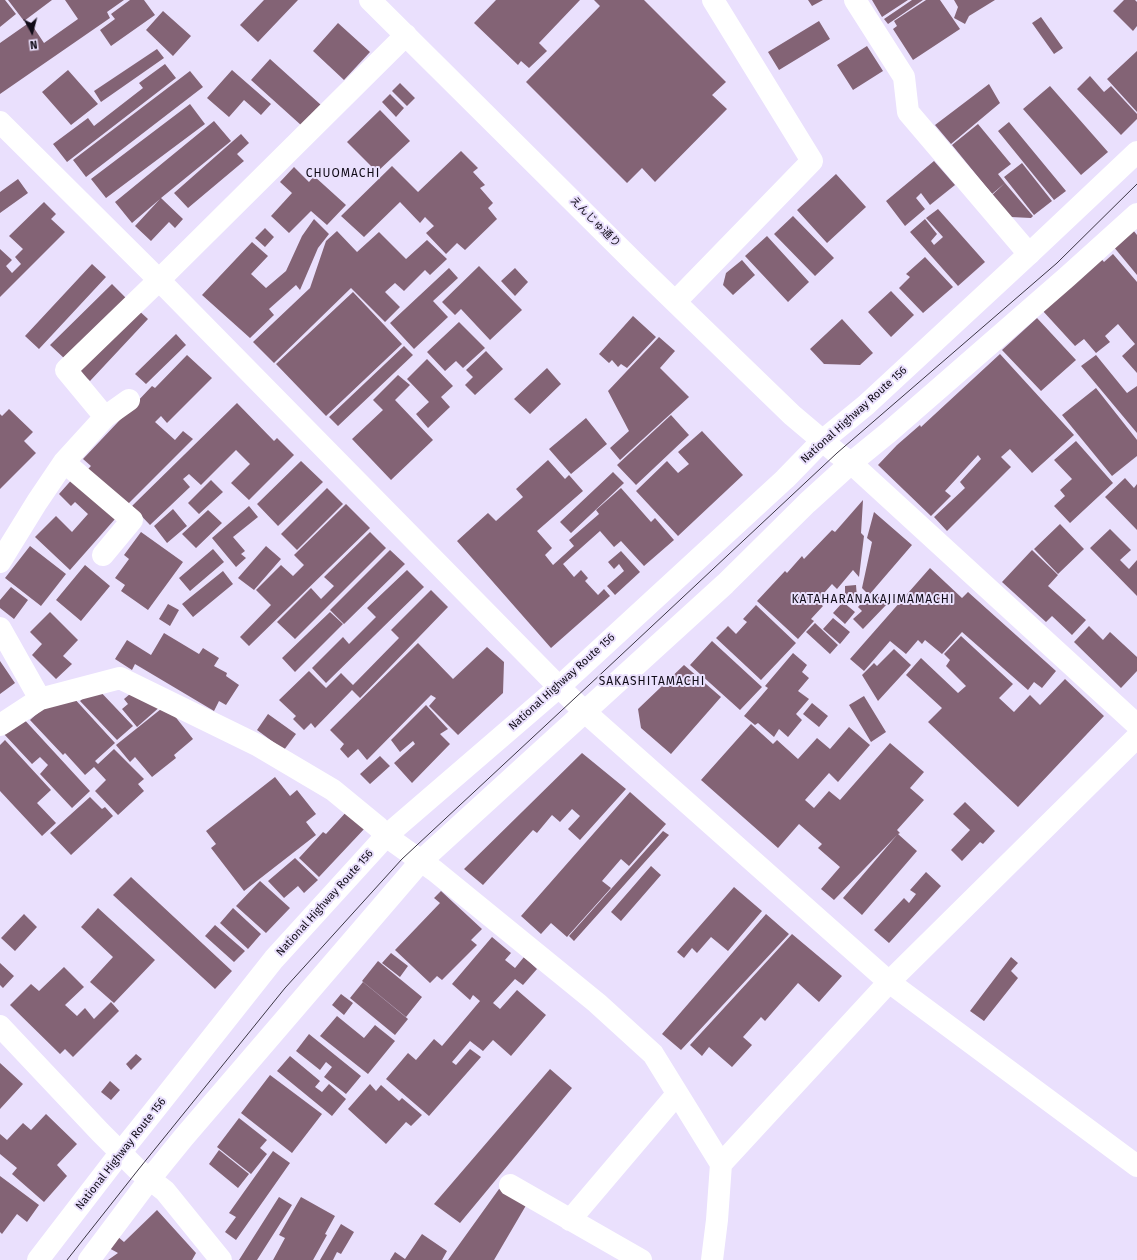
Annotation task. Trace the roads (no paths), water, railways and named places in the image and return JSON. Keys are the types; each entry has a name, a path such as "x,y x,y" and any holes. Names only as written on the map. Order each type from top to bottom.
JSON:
{"main road":[{"name":"えんじゅ通り","path":"370,0 637,265 792,415 822,441 851,463 1137,725"},
{"path":"676,302 812,161 713,0"},
{"path":"855,0 904,77 908,112 1029,254"},
{"path":"104,417 66,370 406,35"},
{"path":"0,122 159,280 558,687 585,712 890,982 1137,1166"},
{"name":"National Highway Route 156","path":"38,1260 121,1152 274,959 386,836 558,687 785,479 822,441 866,405 1137,152"},
{"path":"89,1260 149,1180 184,1137 422,861 726,584 807,503 851,463 889,432 1137,214"},
{"path":"0,562 64,462 104,417 129,400"},
{"path":"64,462 132,520 103,555"},
{"path":"0,628 40,699"},
{"path":"0,725 40,699 120,678 257,745 333,790 378,827 386,836 422,861 597,1003 653,1054 721,1164 717,1220 712,1260"},
{"path":"721,1164 890,982 1137,737"},
{"path":"0,1026 121,1152 149,1180 165,1191 221,1260"},
{"path":"570,1220 677,1094"},
{"path":"510,1185 641,1260"}],"tram line":[{"path":"67,1260 285,988 402,859 837,453 1057,263 1137,184"}],"district":[{"name":"CHUOMACHI","path":"343,174"},
{"name":"KATAHARANAKAJIMAMACHI","path":"873,600"},
{"name":"SAKASHITAMACHI","path":"652,682"}]}
